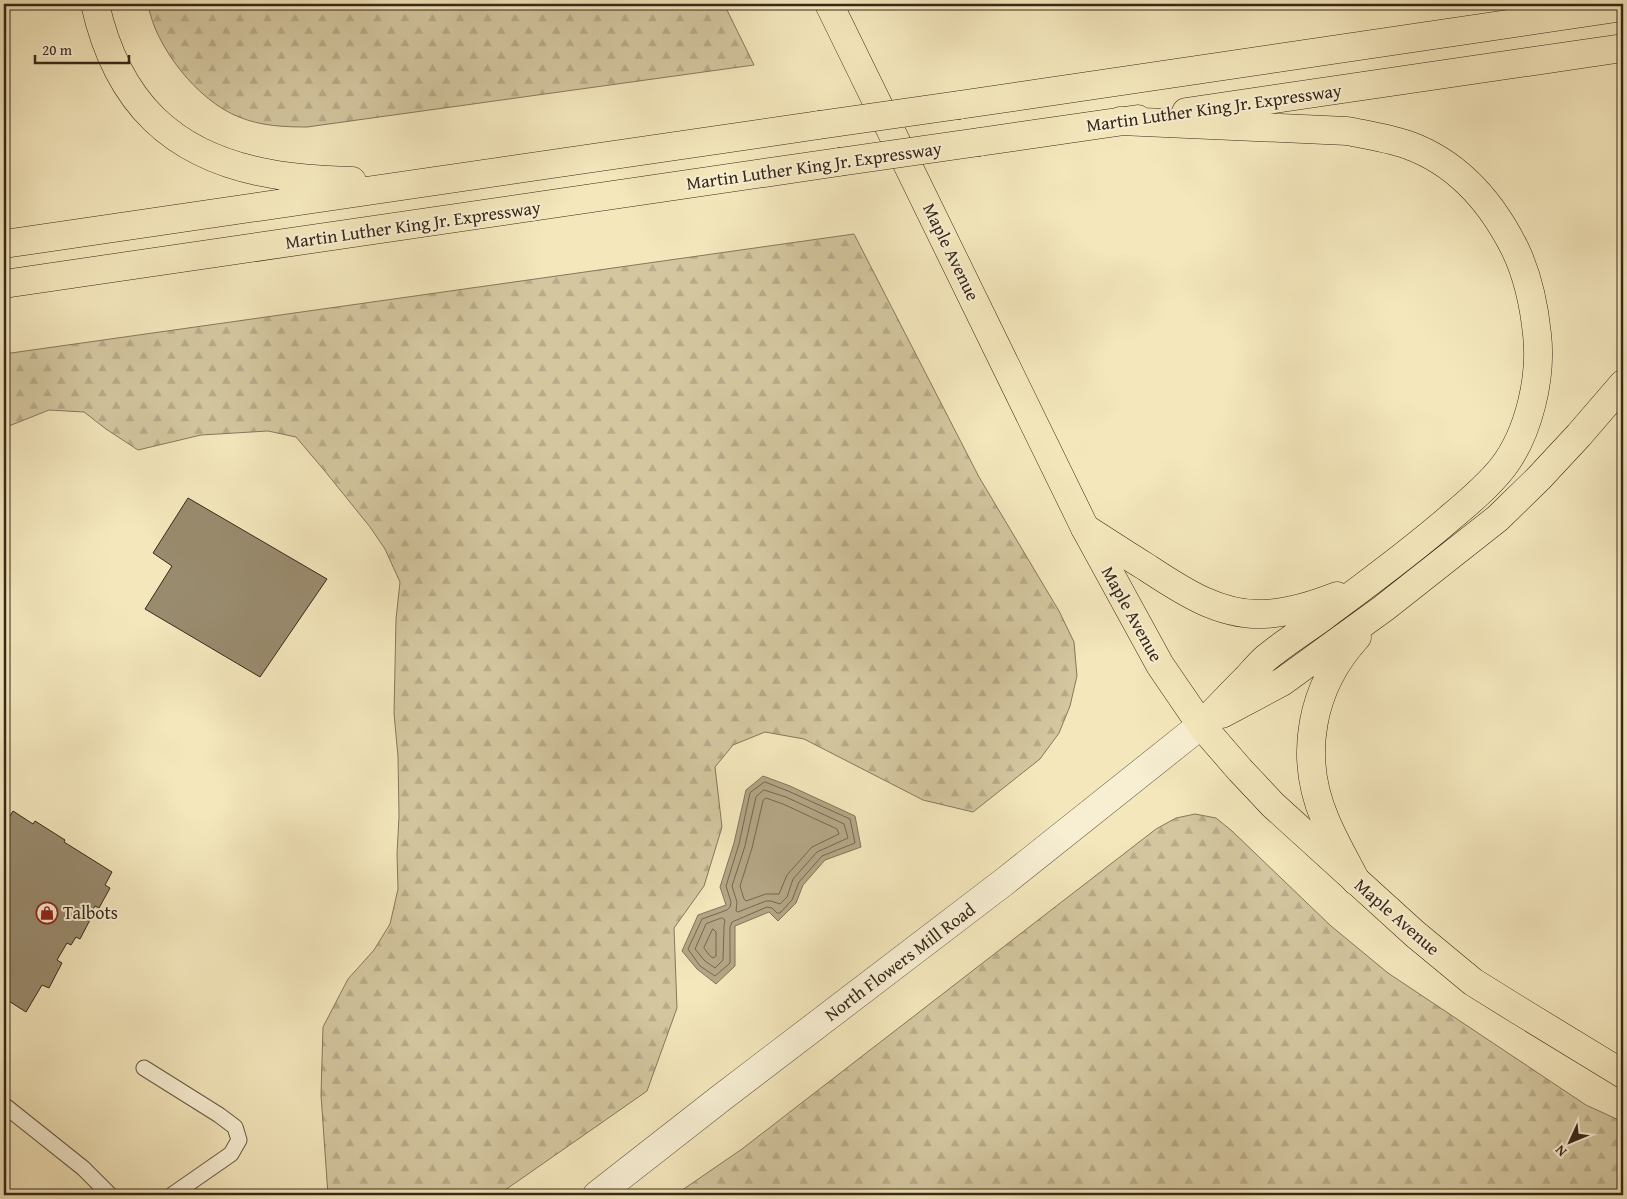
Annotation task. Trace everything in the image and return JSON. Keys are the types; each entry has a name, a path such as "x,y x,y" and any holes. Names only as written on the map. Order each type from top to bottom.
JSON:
{"main road":[{"path":"95,4 101,32 112,60 126,87 145,111 168,132 189,146 216,158 271,174 303,178 411,184"},
{"name":"Maple Avenue","path":"829,4 1085,528 1160,664 1201,726 1273,805 1415,934 1473,982 1623,1074"},
{"path":"4,244 1623,8"},
{"name":"Martin Luther King Jr. Expressway","path":"4,284 1623,48"},
{"path":"1120,121 1347,131 1409,145 1434,157 1454,170 1472,186 1490,207 1506,232 1520,258 1530,289 1536,321 1539,352 1536,380 1523,430 1514,450 1503,467 1490,482 1435,531 1265,659 1201,726"},
{"path":"1201,726 1282,682 1384,608 1498,518 1539,478 1623,384"},
{"path":"1085,528 1198,599 1225,609 1263,614 1291,611 1322,602 1367,584"},
{"path":"1356,881 1324,818 1313,779 1311,738 1316,706 1329,675 1349,646 1384,608"}],"street":[{"name":"North Flowers Mill Road","path":"597,1195 1004,882 1201,726"}],"lane":[{"path":"144,1068 235,1127 239,1140 231,1154 172,1195"},
{"path":"4,1106 83,1168 110,1195"},
{"path":"83,1168 94,1195"}],"green space":[{"path":"148,4 724,4 754,65 307,127 290,127 247,120 208,99 181,71 169,54 159,38"},
{"path":"854,234 979,477 1059,611 1074,642 1077,676 1070,706 1059,733 1040,759 973,812 923,800 804,739 765,732 733,745 715,767 722,827 704,886 674,928 677,1008 647,1091 498,1195 328,1195 321,1095 323,1027 348,979 374,950 390,924 398,889 398,757 394,713 396,619 400,582 385,549 370,527 296,437 268,431 201,435 138,450 84,412 49,410 4,428 4,354"},
{"path":"1195,814 1216,818 1232,831 1331,926 1388,973 1586,1105 1623,1122 1623,1195 675,1195 742,1149 1156,829 1176,818"}],"water":[{"path":"763,776 790,786 855,816 861,847 825,860 803,885 796,903 778,921 769,912 735,926 735,966 716,984 697,969 682,951 698,915 726,905 720,887 734,843 746,790"}],"building":[{"path":"188,498 327,579 260,677 145,609 172,566 153,553"},
{"name":"Talbots","path":"13,811 33,824 35,821 112,872 105,885 110,888 99,908 95,906 80,939 76,937 71,945 67,943 57,960 62,963 49,988 42,985 26,1012 4,998 4,826"}],"place":[{"name":"Talbots","path":"47,913"}]}
